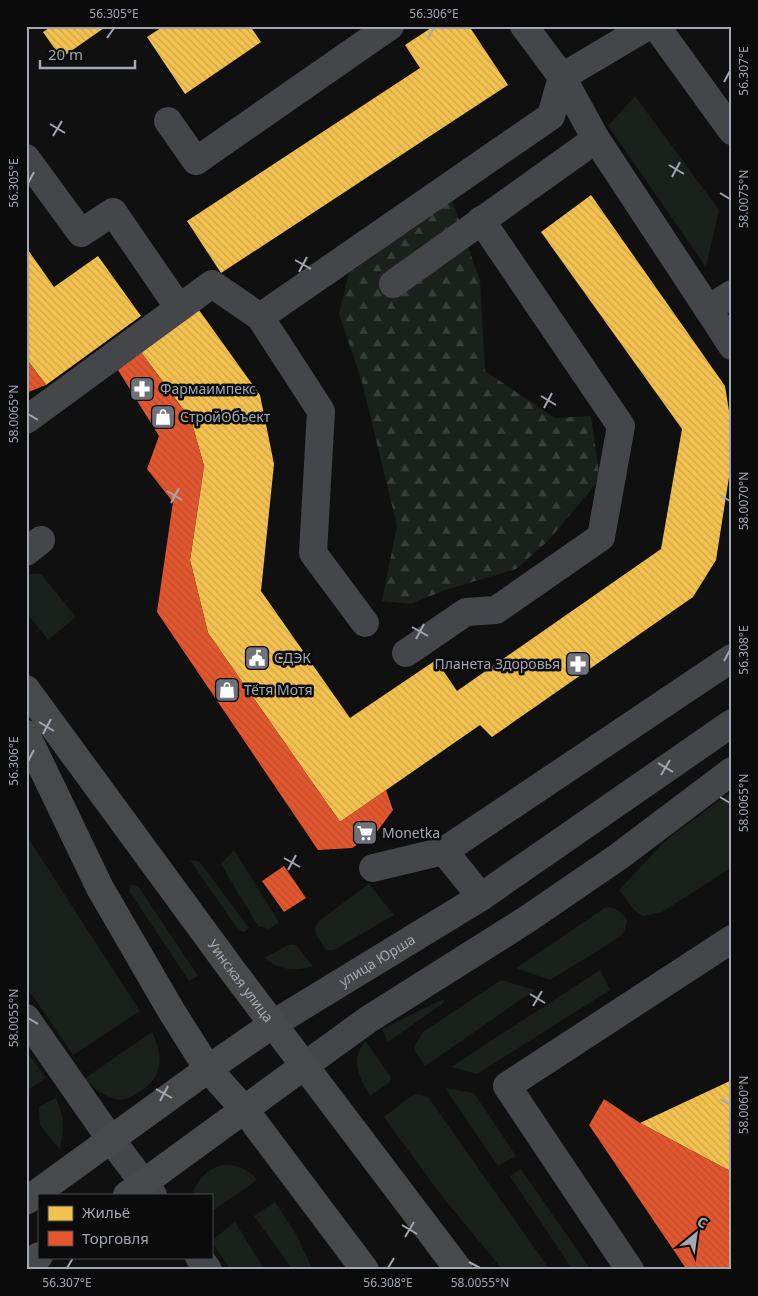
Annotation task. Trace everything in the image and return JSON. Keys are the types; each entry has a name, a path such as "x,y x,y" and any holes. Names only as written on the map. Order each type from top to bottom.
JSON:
{"main road":[{"name":"Уинская улица","path":"26,689 304,1066 459,1270"},
{"path":"26,734 100,888 172,1012 208,1068 244,1109 365,1270"},
{"name":"улица Юрша","path":"26,1201 208,1068 273,1024"},
{"path":"141,1191 244,1109 304,1066"},
{"path":"26,1265 38,1257"}],"street":[{"path":"168,121 196,161 390,26"},
{"path":"524,26 562,77 596,139 732,346"},
{"path":"260,317 551,116 562,77 648,26"},
{"path":"656,26 732,131"},
{"path":"393,284 596,139"},
{"path":"26,158 82,233 113,212 179,308"},
{"path":"406,653 466,612 496,610 601,537 621,426 481,220"},
{"path":"26,420 212,284 260,317 320,411 313,553 365,623"},
{"path":"708,309 732,294"},
{"path":"373,868 444,852 732,658"},
{"name":"улица Юрша","path":"273,1024 482,897 732,723"},
{"path":"304,1066 369,1019 526,920 618,857 732,771"},
{"path":"444,852 482,897"},
{"path":"630,1270 508,1086 732,939"},
{"path":"26,1018 111,1140 141,1191"},
{"path":"200,1258 208,1270"}],"green space":[{"path":"635,96 719,210 706,267 608,126"},
{"path":"452,200 480,281 485,371 555,418 591,416 600,479 548,541 516,569 445,590 411,604 382,601 397,526 362,382 339,314 349,273"},
{"path":"26,574 41,574 76,617 48,640 26,612"},
{"path":"732,791 732,867 662,912 643,916 634,910 619,890 665,841"},
{"path":"26,835 140,1011 73,1055 26,986"},
{"path":"234,850 279,922 269,929 258,926 221,864"},
{"path":"190,860 199,861 249,928 245,932 239,931"},
{"path":"369,884 394,915 334,950 326,950 316,935 315,926 320,920"},
{"path":"131,885 138,886 198,976 189,981 129,891"},
{"path":"606,907 618,910 627,920 625,930 620,937 550,980 516,968"},
{"path":"290,944 296,945 313,966 287,969 264,958"},
{"path":"600,970 610,990 477,1074 451,1067"},
{"path":"501,980 535,990 425,1066 414,1050 423,1032"},
{"path":"443,999 445,1002 388,1042 382,1029"},
{"path":"152,1032 158,1049 158,1071 149,1084 132,1097 113,1099 103,1094 84,1079"},
{"path":"365,1041 391,1077 390,1082 370,1096 362,1082 357,1063 360,1049"},
{"path":"26,1050 46,1078 26,1091"},
{"path":"445,1088 474,1093 516,1156 498,1166"},
{"path":"418,1094 428,1097 550,1270 503,1270 441,1195 384,1117 410,1097"},
{"path":"56,1098 63,1124 60,1150 40,1125 39,1107"},
{"path":"223,1165 242,1168 257,1180 212,1211 212,1194 193,1194 193,1192 198,1182 213,1169"},
{"path":"521,1169 591,1270 573,1270 510,1176"},
{"path":"275,1202 296,1234 313,1270 293,1270 254,1216"},
{"path":"235,1222 265,1270 231,1270 212,1243 212,1240"}],"building: Жильё":[{"path":"52,26 107,26 61,58 43,32"},
{"path":"164,26 250,26 261,42 185,94 147,37"},
{"path":"434,26 469,26 508,85 221,273 187,221 420,68 405,45"},
{"path":"591,195 725,386 732,430 732,458 716,560 693,597 492,737 480,725 340,822 208,633 190,560 204,466 191,420 141,352 199,310 260,395 274,464 261,591 350,718 436,660 457,691 661,549 682,429 541,232"},
{"path":"26,247 54,287 98,256 141,316 46,385 26,358"},
{"path":"732,1080 732,1172 640,1123"}],"building: Торговля":[{"path":"141,352 191,420 204,466 190,560 208,633 340,822 386,790 393,810 376,833 352,848 318,850 157,612 173,502 147,469 159,436 118,370"},
{"path":"26,358 46,385 26,393"},
{"path":"284,866 306,898 284,912 262,881"},
{"path":"604,1099 640,1123 732,1172 732,1270 687,1270 589,1125"}],"place":[{"name":"Фармаимпекс","path":"142,389"},
{"name":"СтройОбъект","path":"163,417"},
{"name":"СДЭК","path":"257,658"},
{"name":"Планета Здоровья","path":"578,664"},
{"name":"Тётя Мотя","path":"227,690"},
{"name":"Monetka","path":"365,833"}]}
